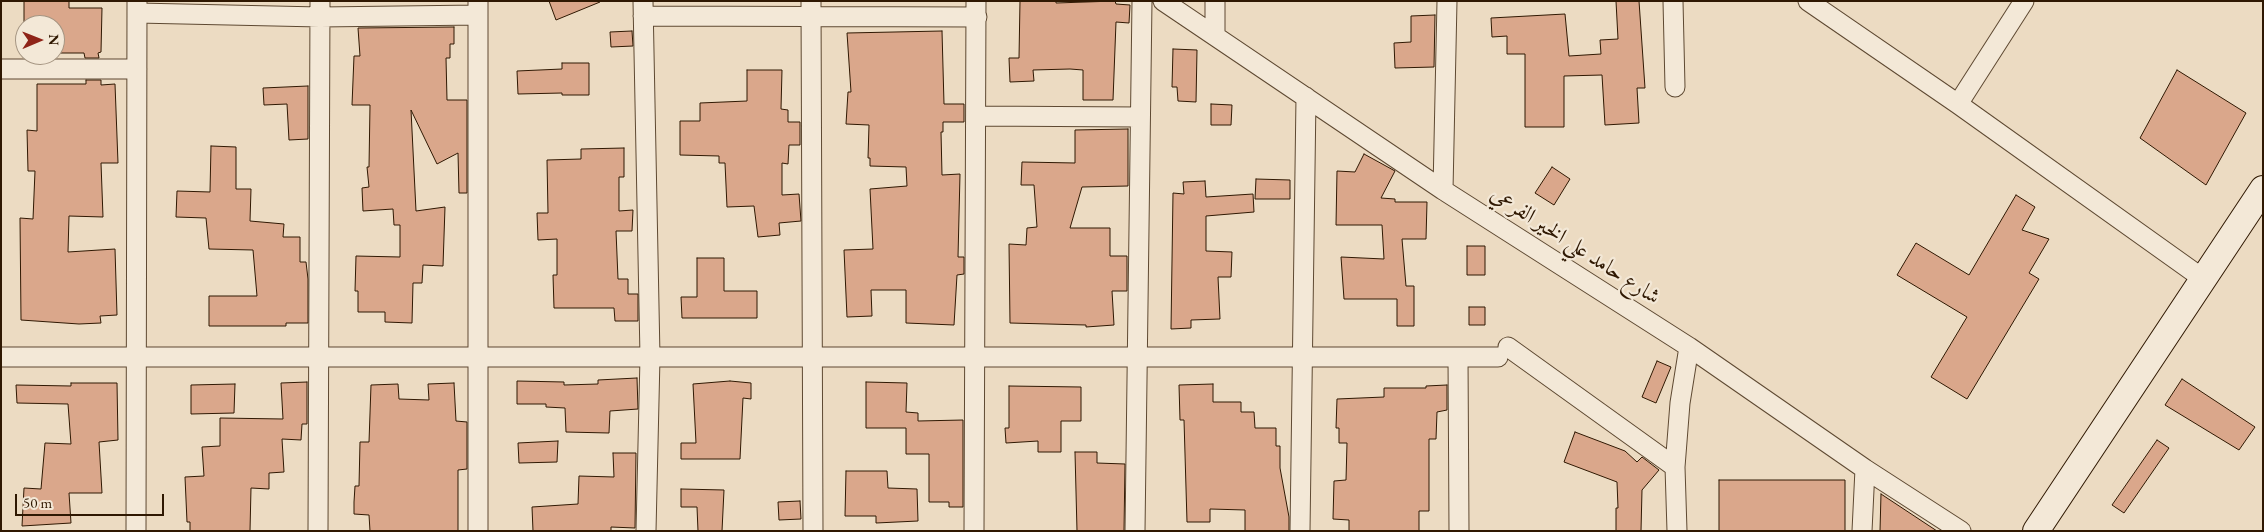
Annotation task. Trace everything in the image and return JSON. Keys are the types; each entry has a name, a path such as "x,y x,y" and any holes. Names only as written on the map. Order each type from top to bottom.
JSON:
{"main road":[{"path":"2036,531 2263,188"}],"street":[{"path":"1135,531 1142,1"},
{"name":"شارع حامد علي الخير الفرعي","path":"1163,1 1443,190 1689,347 1865,469 1961,531"},
{"path":"1215,1 1215,36"},
{"path":"1443,190 1447,1"},
{"path":"1673,1 1675,87"},
{"path":"1808,1 1958,104 2202,278"},
{"path":"1958,104 2024,1"},
{"path":"136,531 137,7 478,8 478,531"},
{"path":"318,531 320,9"},
{"path":"646,531 650,357 643,9 976,9 974,531"},
{"path":"812,9 813,531"},
{"path":"1,69 137,69"},
{"path":"1300,531 1306,97"},
{"path":"976,116 1139,117"},
{"path":"1677,531 1675,467 1680,403 1689,347"},
{"path":"1,357 1458,357 1503,352 1675,467"},
{"path":"1458,357 1459,531"},
{"path":"1862,531 1865,469"}],"building":[{"path":"24,1 69,1 69,8 102,8 101,52 98,53 99,58 85,58 84,53 65,53 65,15 24,15"},
{"path":"549,1 600,1 600,2 556,20"},
{"path":"1020,1 1056,1 1056,3 1115,1 1116,4 1130,5 1129,23 1116,22 1113,100 1083,100 1083,70 1033,70 1034,81 1010,82 1009,58 1019,58"},
{"path":"1616,1 1639,1 1645,88 1637,88 1639,123 1605,125 1602,75 1564,76 1564,127 1525,127 1525,54 1507,54 1507,36 1492,37 1491,18 1565,14 1569,56 1601,54 1600,40 1618,39"},
{"path":"1435,15 1434,67 1395,68 1394,43 1411,42 1411,16"},
{"path":"454,27 454,44 450,44 450,58 446,58 447,100 467,100 467,193 459,193 458,153 437,164 411,110 416,211 445,207 443,266 423,265 422,283 413,283 412,323 385,322 385,312 358,312 358,291 355,291 356,256 400,257 400,225 394,225 393,209 363,211 362,188 369,187 367,167 369,167 370,105 352,105 354,56 360,56 358,28"},
{"path":"632,31 633,46 611,47 610,32"},
{"path":"942,31 944,104 964,104 964,122 943,122 943,132 941,132 942,175 960,174 958,257 964,257 964,274 957,275 954,325 906,323 906,290 871,290 872,316 847,317 844,250 873,249 870,189 907,186 906,167 870,166 870,158 868,158 869,125 846,124 848,92 851,92 847,33"},
{"path":"1173,49 1197,50 1196,102 1178,101 1177,87 1172,87"},
{"path":"562,63 589,63 589,95 562,95 562,93 518,94 517,71 562,69"},
{"path":"747,70 782,70 781,109 788,110 788,122 800,122 800,145 789,145 788,164 782,163 782,195 799,194 801,221 779,223 780,235 758,237 754,206 727,207 725,163 719,163 719,156 680,155 680,121 700,121 700,103 747,101"},
{"path":"2177,70 2246,113 2206,185 2140,138"},
{"path":"86,80 101,80 101,85 115,84 118,163 101,163 103,217 69,216 68,252 115,249 117,315 100,316 101,323 79,324 21,320 20,218 33,219 35,171 28,171 27,130 37,131 37,84 86,84"},
{"path":"308,86 308,139 289,140 287,104 264,105 263,88"},
{"path":"1211,104 1232,105 1231,125 1211,125"},
{"path":"1128,129 1128,186 1082,187 1070,228 1110,228 1110,256 1127,256 1127,291 1112,291 1114,325 1086,327 1086,325 1010,323 1009,244 1026,245 1027,228 1037,227 1034,185 1021,185 1022,162 1075,163 1075,130"},
{"path":"211,146 236,147 236,189 251,189 250,221 284,224 283,237 300,237 300,262 306,262 308,279 308,323 286,323 286,326 209,326 209,296 257,296 253,250 209,249 206,218 176,217 177,191 210,192"},
{"path":"624,148 624,177 619,177 619,211 633,210 632,231 616,231 618,279 628,279 628,294 638,294 638,321 615,321 614,308 554,308 553,275 557,275 557,239 538,240 537,213 548,213 547,160 581,159 581,149"},
{"path":"1364,154 1395,171 1381,198 1395,199 1395,202 1427,202 1426,239 1402,239 1406,286 1414,286 1414,326 1397,326 1397,299 1344,299 1341,257 1384,259 1382,225 1336,225 1337,171 1355,172"},
{"path":"1552,167 1570,179 1554,205 1535,193"},
{"path":"1256,179 1290,180 1290,199 1255,199"},
{"path":"1205,181 1206,197 1253,194 1254,212 1206,216 1206,251 1232,252 1231,277 1218,277 1220,319 1191,320 1191,328 1171,329 1173,193 1184,194 1183,182"},
{"path":"2016,195 2035,207 2022,230 2049,239 2029,273 2039,279 1967,399 1931,377 1967,317 1897,275 1916,243 1969,275"},
{"path":"1467,246 1485,246 1485,275 1467,275"},
{"path":"697,258 724,258 724,291 757,291 757,318 682,318 681,297 697,297"},
{"path":"1469,307 1485,307 1485,325 1469,325"},
{"path":"1657,361 1671,367 1656,403 1642,397"},
{"path":"637,378 638,409 610,411 609,433 566,432 565,408 546,407 546,404 517,404 517,381 564,382 564,385 598,384 598,380"},
{"path":"2182,379 2255,427 2239,450 2165,405"},
{"path":"730,381 751,383 751,399 743,398 740,459 681,459 681,443 696,443 693,384"},
{"path":"307,382 307,424 302,424 301,440 282,439 284,472 269,473 269,489 251,488 250,531 190,531 190,522 187,522 185,477 204,476 202,447 220,446 220,418 283,419 281,383"},
{"path":"866,382 907,383 906,412 918,413 918,421 963,420 963,507 949,507 949,502 929,502 929,454 906,454 906,428 866,428"},
{"path":"71,383 117,383 118,440 99,442 102,493 69,493 71,523 22,526 24,488 41,489 45,443 71,444 68,404 17,403 16,385 71,386"},
{"path":"454,383 456,421 467,422 467,469 458,470 458,531 370,531 369,515 354,514 354,502 355,486 359,486 360,442 369,442 371,385 398,384 399,399 429,400 428,384"},
{"path":"235,384 234,413 191,414 191,385"},
{"path":"1213,384 1213,402 1241,402 1241,412 1254,412 1255,428 1276,428 1276,446 1280,446 1280,468 1289,517 1289,531 1245,531 1245,510 1210,509 1210,522 1187,522 1184,420 1180,420 1179,385"},
{"path":"1447,385 1447,410 1437,412 1436,439 1429,439 1429,511 1419,511 1419,531 1349,531 1349,520 1333,519 1334,481 1346,480 1347,443 1339,443 1339,428 1336,428 1337,399 1384,397 1384,388 1426,388 1426,386"},
{"path":"1009,386 1081,387 1081,421 1061,421 1061,452 1038,452 1038,441 1006,443 1005,428 1009,428"},
{"path":"1575,432 1625,451 1637,462 1642,457 1659,470 1642,490 1641,531 1616,531 1616,508 1618,508 1617,482 1564,462"},
{"path":"2157,440 2169,448 2124,513 2112,505"},
{"path":"558,441 557,462 519,463 518,443"},
{"path":"1075,452 1097,452 1097,463 1125,464 1124,531 1077,531"},
{"path":"613,453 636,453 635,528 611,527 611,531 533,531 532,507 578,504 579,476 614,477"},
{"path":"846,471 887,471 888,488 917,489 918,521 876,523 876,516 845,516"},
{"path":"1719,480 1845,480 1845,531 1719,531"},
{"path":"681,489 724,490 722,531 698,531 697,507 681,507"},
{"path":"1881,494 1937,531 1880,531"},
{"path":"800,501 801,519 779,520 778,502"}]}
